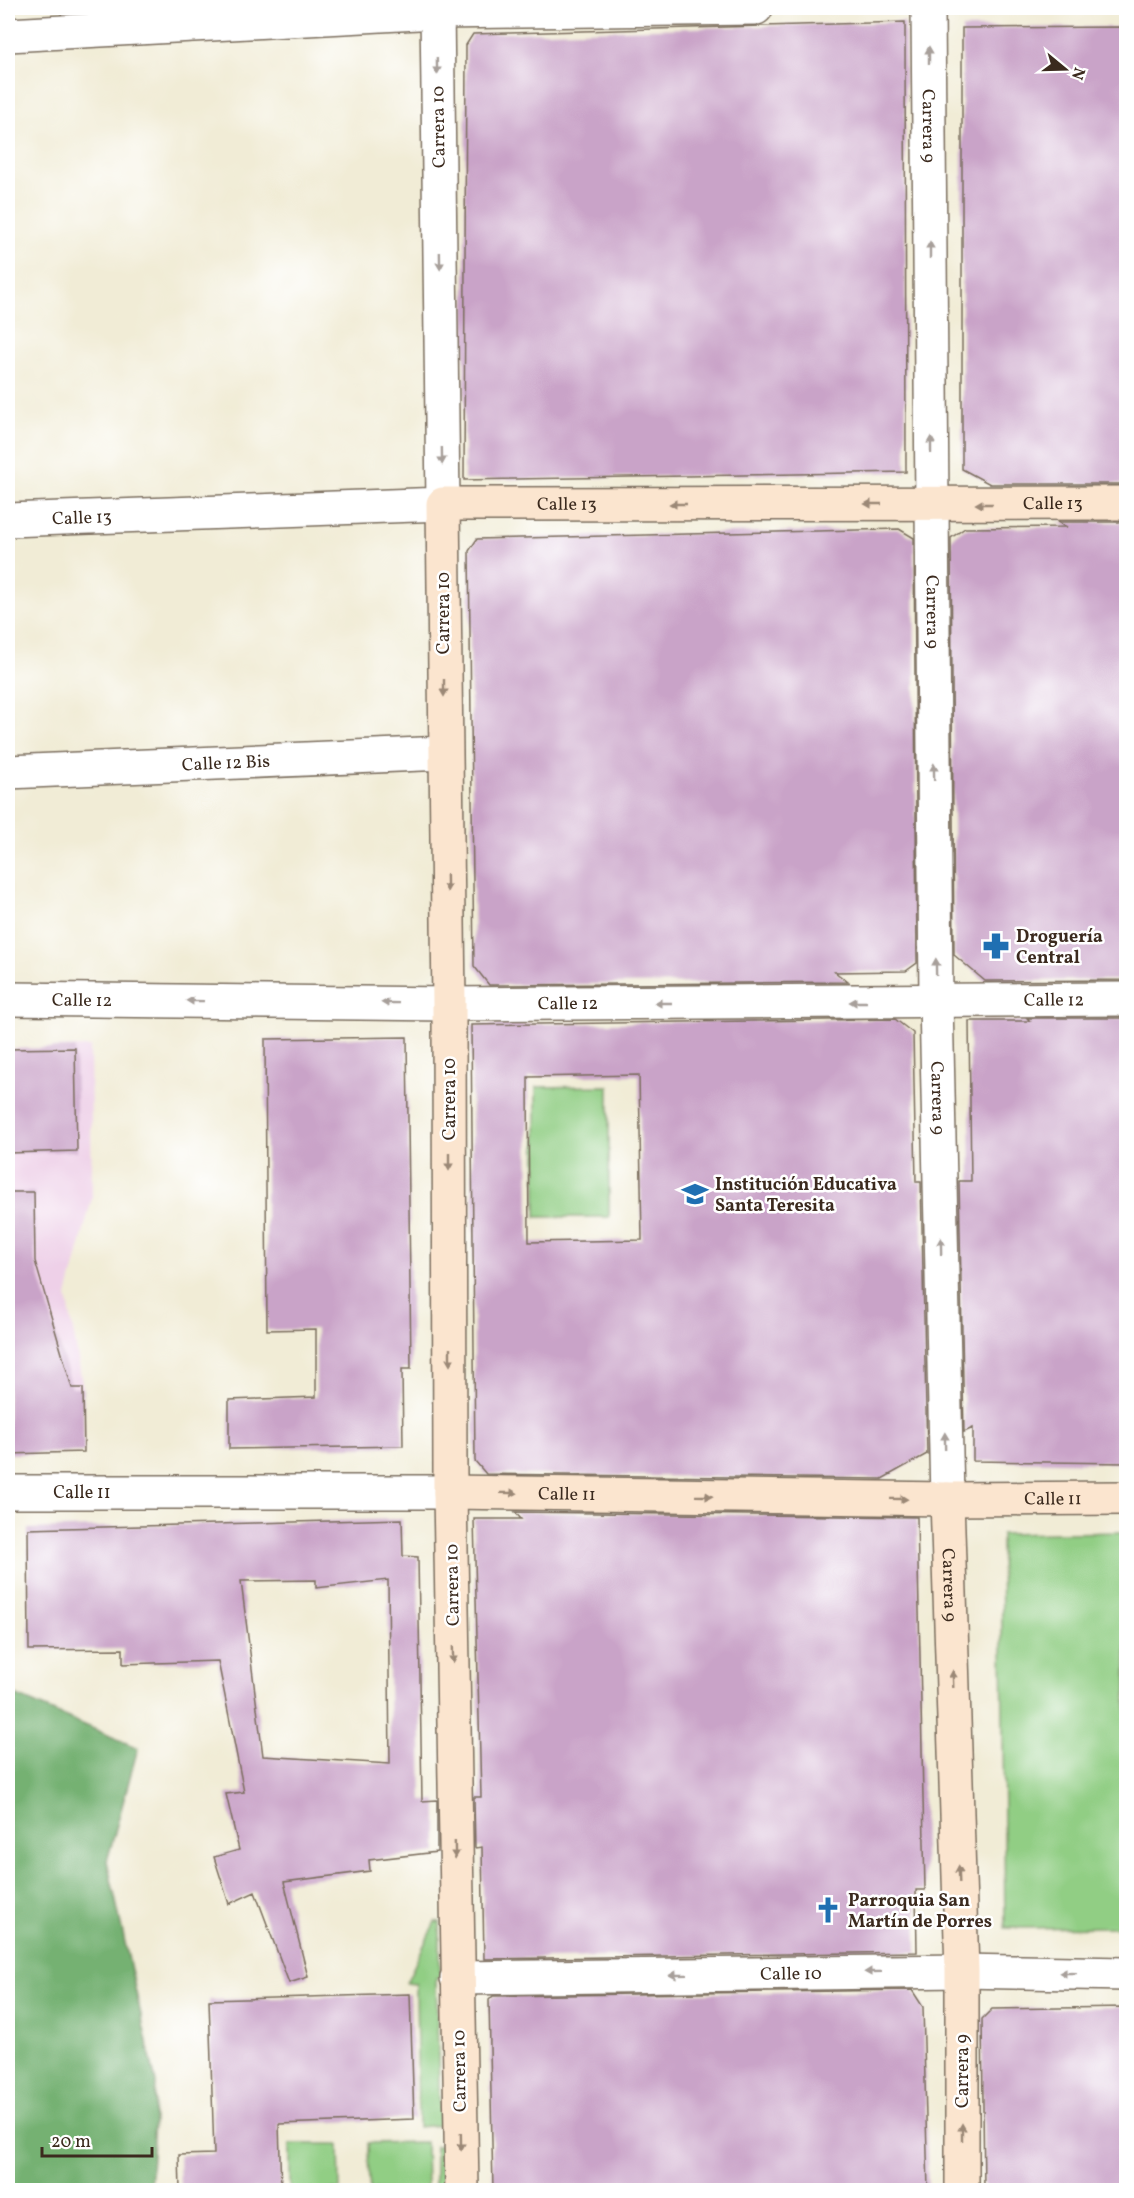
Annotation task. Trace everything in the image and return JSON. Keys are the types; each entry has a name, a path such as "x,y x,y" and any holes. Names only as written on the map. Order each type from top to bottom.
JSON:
{"main road":[{"name":"Calle 13","path":"442,504 1126,503"},
{"name":"Carrera 10","path":"442,504 449,1004 450,1492 462,2190"},
{"name":"Calle 11","path":"450,1492 947,1499 1126,1498"},
{"name":"Carrera 9","path":"947,1499 962,1971 962,2190"}],"street":[{"path":"8,35 437,10 756,8"},
{"name":"Carrera 9","path":"928,8 936,1001 947,1499"},
{"name":"Carrera 10","path":"437,10 442,504"},
{"name":"Calle 13","path":"8,520 442,504"},
{"name":"Calle 12 Bis","path":"8,772 445,753"},
{"name":"Calle 12","path":"8,999 449,1004 1126,999"},
{"name":"Calle 11","path":"8,1492 450,1492"},
{"name":"Calle 10","path":"457,1978 962,1971 1126,1974"}],"shaded area":[{"path":"90,1047 92,1198 67,1296 83,1388 65,1388 63,1356 35,1261 34,1197 8,1197 8,1049"}],"green space":[{"path":"609,1086 609,1217 536,1217 536,1087"},
{"path":"1126,1532 1126,1927 1005,1928 1001,1534"},
{"path":"8,1692 138,1748 107,1861 156,2083 150,2190 8,2190"},
{"path":"435,1922 440,1922 440,1976 436,1978 440,2125 418,2127 416,1984 406,1983"},
{"path":"426,2142 427,2190 369,2190 368,2143"},
{"path":"290,2144 339,2144 340,2190 290,2190"},
{"path":"435,2146 444,2146 444,2190 435,2190"}],"building":[{"path":"905,22 906,472 464,480 466,45 473,34"},
{"path":"1126,27 1126,484 990,484 962,469 962,28"},
{"path":"1057,522 1126,522 1126,980 985,981 954,955 951,538 965,528 1067,527"},
{"path":"899,529 914,538 917,963 906,971 835,972 848,982 489,985 474,966 469,551 477,539"},
{"path":"1027,1018 1126,1018 1126,1463 973,1461 973,1428 964,1432 959,1181 971,1181 969,1021 1030,1021"},
{"path":"895,1019 913,1033 916,1182 921,1182 927,1454 882,1479 486,1474 475,1461 471,1025","holes":["639,1075 642,1240 529,1242 528,1077"]},
{"path":"407,1037 411,1369 402,1369 403,1446 229,1449 229,1400 316,1397 316,1329 267,1330 265,1039"},
{"path":"75,1048 77,1151 8,1153 8,1049"},
{"path":"8,1192 34,1192 35,1261 72,1388 83,1388 84,1452 8,1454"},
{"path":"515,1512 917,1517 925,1890 916,1890 917,1952 484,1959 482,1847 475,1848 474,1797 481,1797 474,1519 521,1519"},
{"path":"402,1519 403,1556 418,1557 422,1801 437,1800 437,1852 369,1860 370,1871 284,1882 308,1977 289,1983 255,1892 229,1904 214,1857 239,1850 226,1794 244,1792 218,1661 123,1664 123,1649 29,1650 28,1529","holes":["316,1580 316,1588 388,1580 390,1764 263,1756 241,1581"]},
{"path":"912,1990 923,2007 928,2190 493,2190 489,2000 493,1996"},
{"path":"410,1994 414,2119 279,2124 281,2190 180,2190 179,2155 214,2154 209,2000"},
{"path":"1126,2007 1126,2190 984,2190 982,2019 992,2009"}],"place":[{"name":"Droguería Central","path":"996,946"},
{"name":"Institución Educativa Santa Teresita","path":"695,1194"},
{"name":"Parroquia San Martín de Porres","path":"828,1910"}]}
